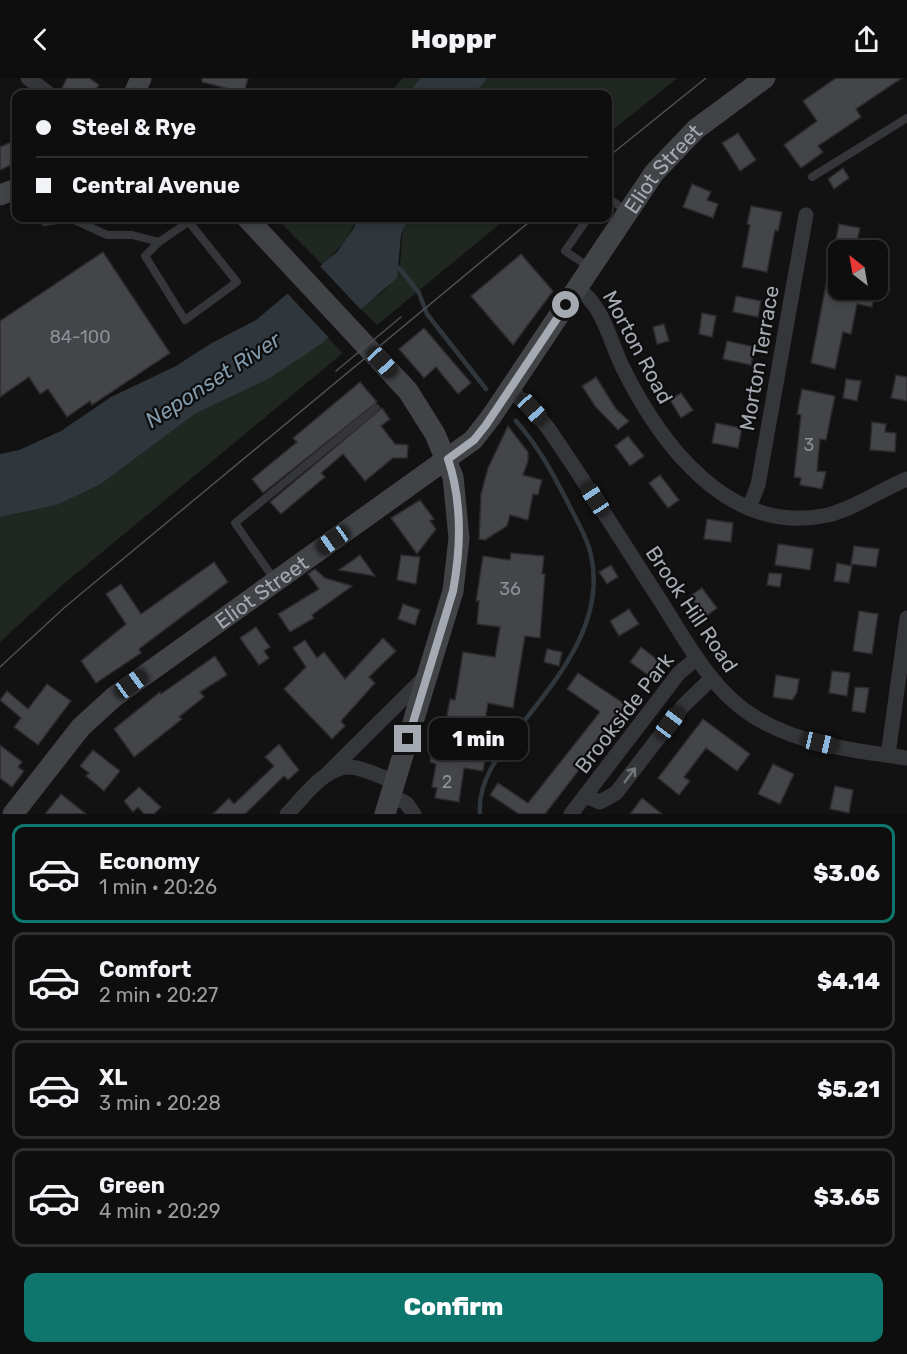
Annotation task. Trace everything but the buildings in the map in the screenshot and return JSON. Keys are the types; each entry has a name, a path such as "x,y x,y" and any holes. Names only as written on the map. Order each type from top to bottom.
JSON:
{"street":[{"path":"28,78 44,90"},
{"name":"Eliot Street","path":"13,814 89,718 131,684 448,459 480,433 654,173 684,140 724,106 765,78"},
{"name":"Morton Terrace","path":"749,508 758,485 806,214"},
{"path":"251,222 408,391 448,459 456,493 458,560 453,591 390,797"},
{"name":"Morton Road","path":"577,288 596,307 631,384 667,439 704,482 726,498 749,508 784,517 819,516 852,507 907,480"},
{"name":"Brook Hill Road","path":"510,390 532,409 548,428 711,679 735,704 777,729 820,743 907,758"},
{"path":"888,756 907,618"},
{"name":"Brookside Park","path":"571,814 679,673 697,658"},
{"path":"287,814 428,674"},
{"name":"Brookside Park","path":"585,796 600,802 616,793 683,706 711,679"},
{"path":"327,774 351,767 390,797 406,803 414,814"}],"lane":[{"path":"812,177 907,118"},
{"path":"612,201 628,211"},
{"path":"79,222 107,235 132,235 159,242"},
{"path":"189,222 159,242 145,256 185,320 237,282 193,222"},
{"path":"585,222 565,251 591,267"},
{"path":"275,581 235,524 376,408"}],"shaded area":[{"path":"402,78 420,78 411,90 392,90"},
{"path":"488,78 677,78 612,131 612,90 478,90"},
{"path":"280,222 355,222 347,239 323,265"},
{"path":"406,222 502,222 377,325 360,308 383,291 397,275"},
{"path":"328,338 343,353 60,587 0,642 0,517 57,505 101,484 195,414 270,378"}],"water":[{"path":"420,78 488,78 478,90 411,90"},
{"name":"Neponset River","path":"356,222 406,222 401,235 397,278 321,344 270,378 195,414 101,484 57,505 0,517 0,454 19,450 61,431 111,397 176,366 210,344 256,320 337,252"}],"pier":[{"path":"319,265 362,311 330,339 287,293"}],"waterway":[{"path":"394,265 401,270 419,293 427,314 486,389"},
{"path":"480,814 482,791 491,768 575,649 585,627 594,580 587,541 556,480 516,421"}],"tram line":[{"path":"612,154 706,78"},
{"path":"0,667 65,607 529,222"},
{"path":"336,371 401,317"}],"route":[{"path":"408,739 453,591 457,566 459,538 456,493 448,459 474,440 486,425 566,305"}]}
